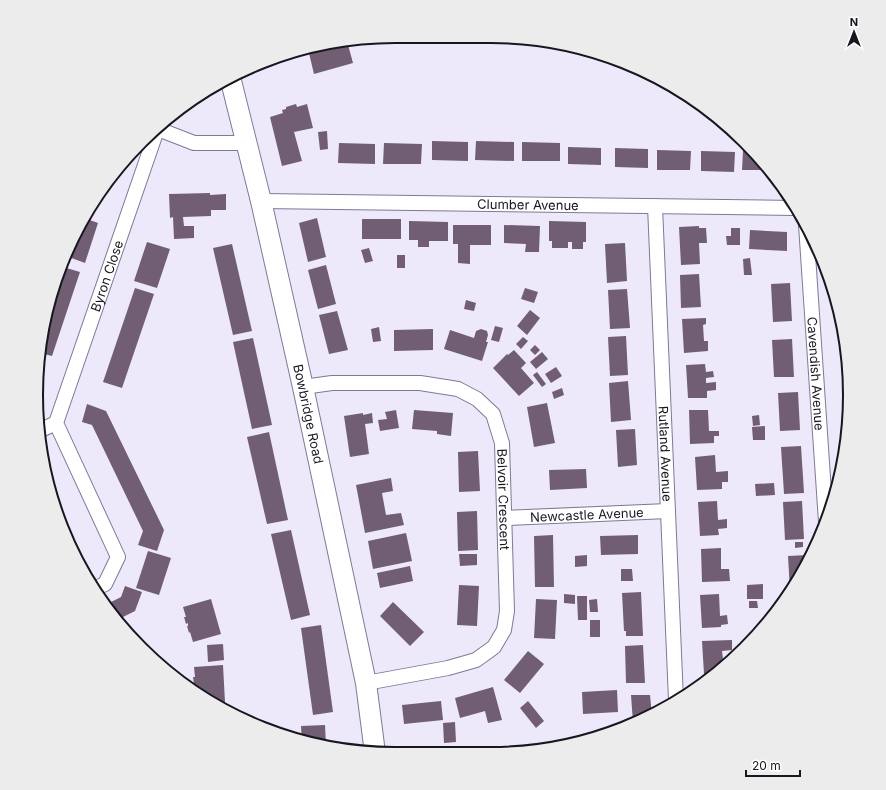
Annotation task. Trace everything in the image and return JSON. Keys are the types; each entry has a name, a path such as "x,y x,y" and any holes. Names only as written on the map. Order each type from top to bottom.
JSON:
{"street":[{"name":"Bowbridge Road","path":"232,83 261,201 303,387 366,684 374,746"},
{"path":"162,131 194,142 247,143"},
{"name":"Byron Close","path":"56,423 154,139"},
{"name":"Clumber Avenue","path":"261,201 789,208"},
{"name":"Rutland Avenue","path":"655,206 676,695"},
{"name":"Cavendish Avenue","path":"807,239 825,505"},
{"name":"Belvoir Crescent","path":"303,387 332,383 420,383 458,389 477,399 493,414 502,442 507,612 504,630 494,647 476,660 448,668 366,684"},
{"path":"45,428 56,423 118,557 105,584 99,587"},
{"name":"Newcastle Avenue","path":"505,518 668,511"}],"building":[{"path":"348,46 353,63 314,74 309,54"},
{"path":"296,104 297,107 307,104 313,128 294,132 302,161 282,166 270,117 283,113 282,110 286,109 286,107"},
{"path":"327,131 328,149 320,150 318,132"},
{"path":"432,141 468,142 468,161 432,160"},
{"path":"476,141 514,142 514,161 475,160"},
{"path":"522,142 560,143 560,161 522,161"},
{"path":"339,143 375,144 375,164 338,163"},
{"path":"384,143 422,144 421,164 383,164"},
{"path":"568,147 601,148 601,165 568,164"},
{"path":"615,148 648,149 648,168 615,167"},
{"path":"657,150 691,151 690,170 657,170"},
{"path":"701,151 735,152 734,172 701,171"},
{"path":"743,151 745,151 761,170 742,170"},
{"path":"210,193 210,195 226,194 226,210 211,210 211,216 183,217 184,226 194,226 194,238 174,239 173,217 170,218 169,194"},
{"path":"317,218 326,257 308,262 299,223"},
{"path":"362,219 401,219 401,239 362,239"},
{"path":"89,220 98,223 85,263 71,258"},
{"path":"409,221 448,222 448,241 429,241 429,247 418,247 418,240 409,240"},
{"path":"549,221 586,222 586,242 583,242 583,249 572,249 572,242 568,242 568,248 552,248 552,241 549,241"},
{"path":"453,225 491,225 491,245 470,245 470,264 458,263 458,244 453,244"},
{"path":"504,225 540,226 539,252 525,252 526,244 504,243"},
{"path":"699,226 699,228 706,228 707,243 699,243 700,264 681,265 679,227"},
{"path":"731,228 740,228 740,245 727,245 726,236 731,236"},
{"path":"750,230 787,232 787,251 749,249"},
{"path":"147,242 170,249 157,288 134,281"},
{"path":"625,243 627,281 607,283 605,244"},
{"path":"232,244 252,331 233,335 213,248"},
{"path":"369,248 373,261 365,263 361,250"},
{"path":"397,255 405,255 405,268 397,268"},
{"path":"750,258 752,275 744,275 743,259"},
{"path":"326,265 336,304 318,309 308,270"},
{"path":"67,268 80,272 52,356 46,354 46,349 55,304"},
{"path":"699,274 701,307 681,308 680,275"},
{"path":"790,283 792,321 773,322 771,284"},
{"path":"135,288 154,294 122,388 103,382"},
{"path":"525,288 538,292 534,303 521,299"},
{"path":"627,289 630,328 610,329 608,290"},
{"path":"466,300 476,303 474,311 464,309"},
{"path":"530,310 540,318 527,335 517,326"},
{"path":"337,311 348,350 329,354 319,315"},
{"path":"706,318 706,324 703,325 704,341 708,341 708,351 684,353 682,319"},
{"path":"495,326 503,328 499,342 491,340"},
{"path":"379,327 381,341 373,342 371,329"},
{"path":"433,329 433,350 394,351 394,330"},
{"path":"481,329 487,331 488,335 486,342 488,342 482,361 444,349 450,330 474,338 476,331"},
{"path":"626,336 628,375 610,376 608,337"},
{"path":"523,337 528,341 521,349 516,344"},
{"path":"253,338 272,425 252,429 233,342"},
{"path":"792,339 794,377 774,377 772,340"},
{"path":"535,345 540,350 535,355 530,350"},
{"path":"514,350 526,363 521,368 534,383 519,396 493,368 507,354 508,355"},
{"path":"542,352 548,359 536,369 530,362"},
{"path":"705,364 706,372 713,371 714,377 706,378 706,383 716,382 716,390 707,391 707,398 688,398 686,365"},
{"path":"556,367 562,376 551,383 545,374"},
{"path":"537,372 546,384 542,387 533,375"},
{"path":"628,381 631,420 611,422 609,383"},
{"path":"562,388 564,395 554,399 552,392"},
{"path":"798,392 800,430 780,431 778,393"},
{"path":"547,403 555,443 534,447 527,407"},
{"path":"87,404 106,411 164,530 157,551 138,545 143,531 92,425 82,422"},
{"path":"396,410 399,428 380,431 378,420 387,419 385,412"},
{"path":"414,410 453,413 451,436 437,434 437,431 412,429"},
{"path":"689,410 708,410 709,431 719,431 719,436 714,436 714,443 690,444"},
{"path":"363,413 363,415 372,413 373,423 365,424 369,454 350,457 344,416"},
{"path":"759,415 760,425 753,426 752,416"},
{"path":"765,426 765,440 753,440 752,427"},
{"path":"635,429 637,465 618,467 616,430"},
{"path":"269,432 288,520 267,524 247,437"},
{"path":"801,446 804,493 784,494 781,447"},
{"path":"478,451 480,491 459,492 458,452"},
{"path":"715,455 716,472 728,471 728,482 722,482 722,489 697,490 695,457"},
{"path":"586,469 587,488 550,490 549,470"},
{"path":"391,478 393,491 382,493 386,515 401,513 404,525 365,533 356,485"},
{"path":"774,483 775,495 756,496 755,484"},
{"path":"717,501 718,520 727,519 727,528 718,529 719,535 700,536 698,502"},
{"path":"802,501 804,539 785,540 783,502"},
{"path":"477,511 478,550 458,551 457,512"},
{"path":"291,530 310,615 291,620 271,534"},
{"path":"406,533 412,561 373,569 368,541"},
{"path":"553,535 554,587 535,587 534,536"},
{"path":"638,535 638,554 601,555 600,536"},
{"path":"795,542 803,542 803,547 795,548"},
{"path":"721,548 721,569 729,569 730,581 702,582 701,549"},
{"path":"148,551 171,558 159,595 136,588"},
{"path":"459,554 477,554 477,565 460,566"},
{"path":"587,555 587,566 575,567 575,556"},
{"path":"805,555 789,582 788,556"},
{"path":"410,566 413,581 380,588 377,573"},
{"path":"621,569 632,569 633,581 621,581"},
{"path":"763,584 763,599 747,599 747,585"},
{"path":"459,585 479,586 477,626 457,625"},
{"path":"125,586 142,592 135,611 122,617 111,602 121,597"},
{"path":"641,592 643,636 626,636 626,631 624,631 622,593"},
{"path":"564,594 575,595 575,604 564,603"},
{"path":"719,594 720,616 727,615 728,624 721,625 721,627 702,628 700,595"},
{"path":"577,596 587,596 587,620 578,620"},
{"path":"211,599 221,634 193,642 187,626 188,623 186,624 184,617 186,617 183,607"},
{"path":"536,599 557,600 555,639 534,638"},
{"path":"597,599 598,612 590,612 589,600"},
{"path":"749,601 757,601 758,608 749,608"},
{"path":"393,602 424,632 410,646 380,616"},
{"path":"590,620 600,620 600,637 590,637"},
{"path":"321,625 333,712 313,715 301,628"},
{"path":"732,640 732,650 722,651 723,659 724,659 705,674 704,674 702,641"},
{"path":"223,644 224,660 208,662 207,645"},
{"path":"643,645 645,683 626,683 625,646"},
{"path":"528,651 544,664 520,693 504,680"},
{"path":"223,665 225,702 219,700 194,684 194,667"},
{"path":"493,687 502,720 488,723 485,711 460,718 455,698"},
{"path":"617,690 618,712 583,714 582,692"},
{"path":"631,695 650,695 651,709 633,717"},
{"path":"441,701 443,720 404,724 402,705"},
{"path":"528,701 544,721 536,728 520,708"},
{"path":"455,722 456,742 444,743 443,723"},
{"path":"325,725 326,740 302,734 301,726"}]}
